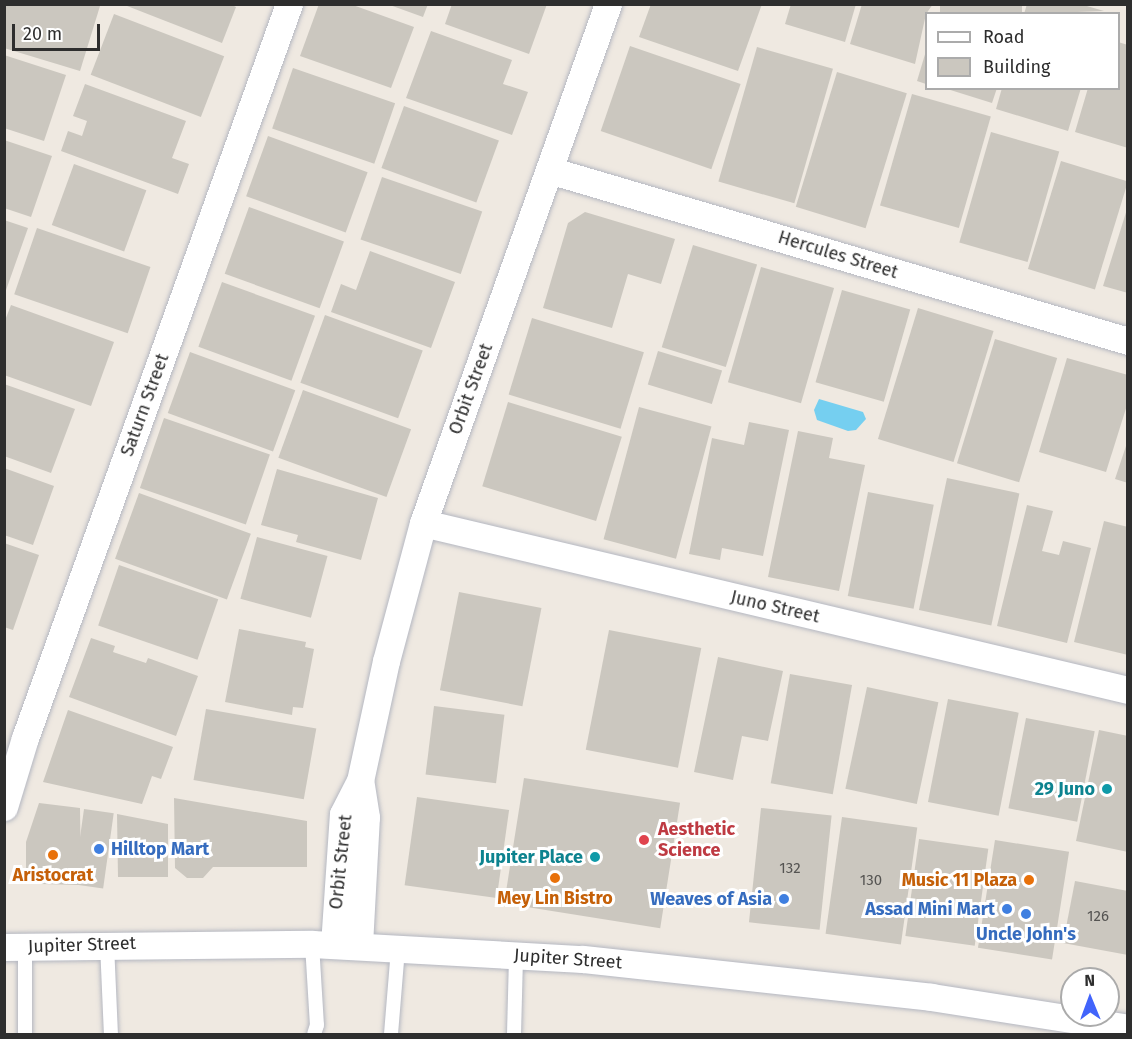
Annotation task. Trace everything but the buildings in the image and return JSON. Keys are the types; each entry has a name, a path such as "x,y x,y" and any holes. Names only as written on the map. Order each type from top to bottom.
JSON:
{"street":[{"name":"Saturn Street","path":"4,807 25,738 290,4"},
{"name":"Orbit Street","path":"335,945 366,817 360,781 386,660 423,523 608,4"},
{"name":"Hercules Street","path":"549,170 1128,341"},
{"name":"Juno Street","path":"423,523 1128,690"},
{"name":"Jupiter Street","path":"15,947 107,944 335,945 516,955 843,986 1128,1028"}],"lane":[{"path":"107,944 111,1035"},
{"path":"314,1035 335,945"},
{"path":"15,947 25,1035"},
{"path":"391,1035 398,948"},
{"path":"514,1035 516,955"}],"water":[{"path":"819,399 863,412 866,419 856,430 848,431 817,420 814,410"}],"place":[{"name":"29 Juno","path":"1107,789"},
{"name":"Aesthetic Science","path":"644,840"},
{"name":"Hilltop Mart","path":"99,849"},
{"name":"Aristocrat","path":"53,855"},
{"name":"Jupiter Place","path":"595,857"},
{"name":"Mey Lin Bistro","path":"555,878"},
{"name":"Music 11 Plaza","path":"1029,880"},
{"name":"Weaves of Asia","path":"784,899"},
{"name":"Assad Mini Mart","path":"1007,909"},
{"name":"Uncle John's","path":"1026,914"}]}
